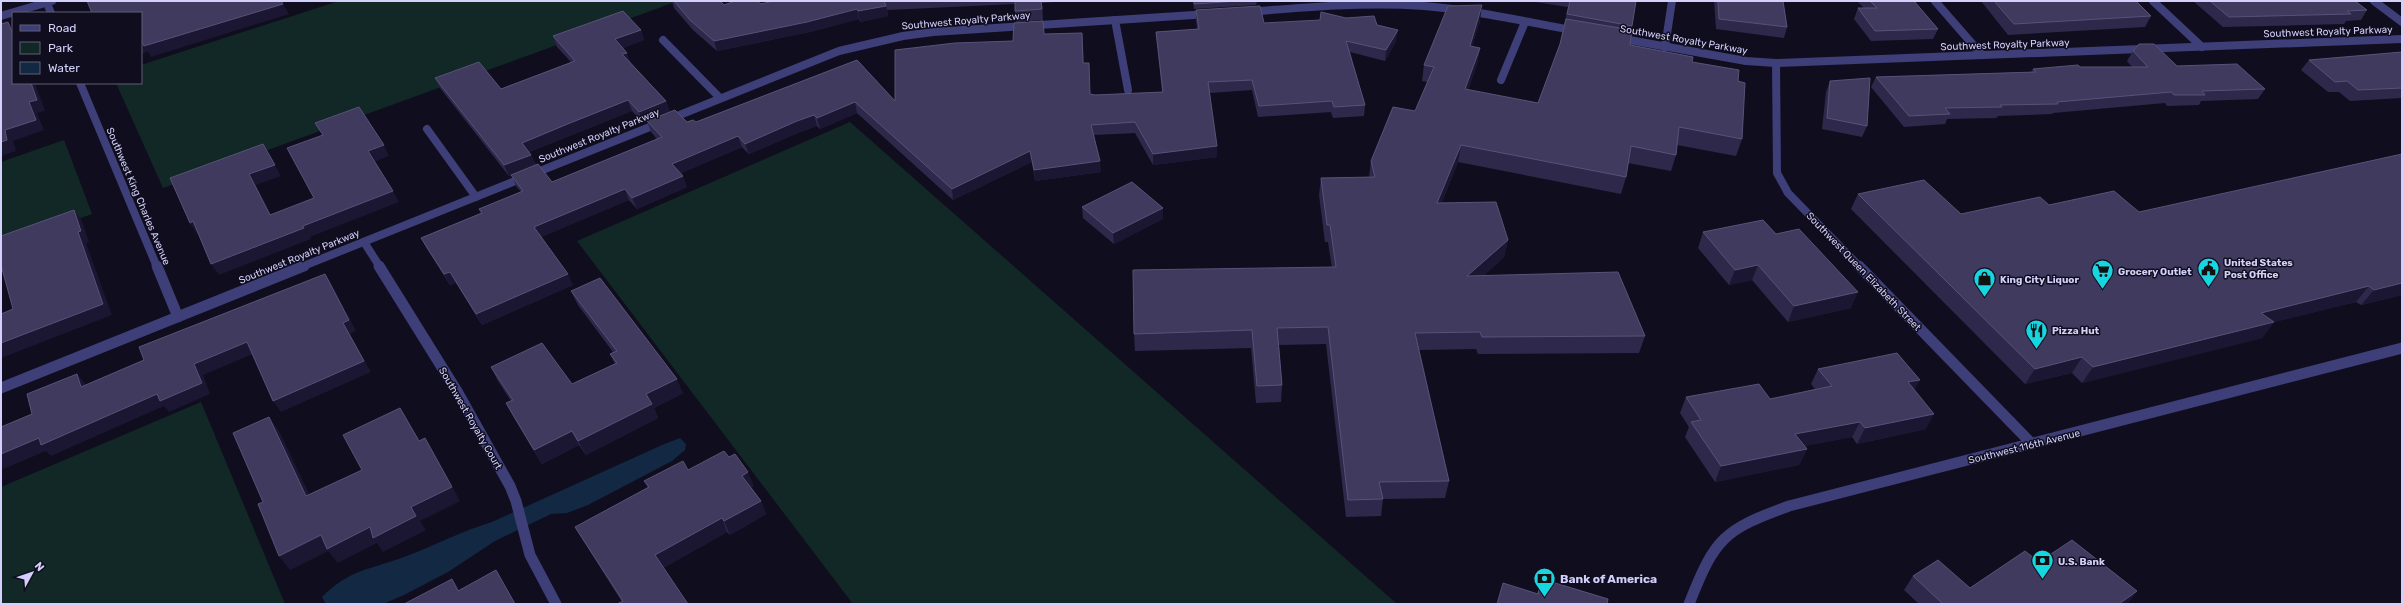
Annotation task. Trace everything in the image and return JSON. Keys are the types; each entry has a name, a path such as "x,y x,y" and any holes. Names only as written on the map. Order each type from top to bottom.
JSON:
{"street":[{"path":"1665,47 1672,1"},
{"path":"1935,1 1982,56"},
{"path":"2153,1 2202,47"},
{"path":"2374,1 2402,22"},
{"path":"14,12 48,2 51,12"},
{"path":"1240,12 1358,4 1404,5 1444,8 1587,33"},
{"path":"1,16 12,13"},
{"name":"Southwest Royalty Parkway","path":"1,388 840,51 903,36 996,27 1216,14"},
{"path":"1115,20 1128,90"},
{"path":"1501,80 1524,22"},
{"name":"Southwest Royalty Parkway","path":"1610,37 1746,61 1776,63 2402,39"},
{"path":"663,40 720,98"},
{"name":"Southwest Queen Elizabeth Street","path":"1776,63 1777,174 1788,193 2032,444"},
{"name":"Southwest King Charles Avenue","path":"80,84 178,317"},
{"path":"427,129 476,197"},
{"name":"Southwest Royalty Court","path":"364,242 454,388 510,486 518,506 527,548 534,567 556,604"},
{"name":"Southwest 116th Avenue","path":"1689,604 1705,567 1719,543 1750,520 1789,506 2402,348"}],"green space":[{"path":"339,1 678,1 163,188 116,84 142,84 142,65"},
{"path":"850,122 1397,604 853,604 577,241"},
{"path":"64,140 92,214 1,247 1,162"},
{"path":"201,402 285,604 1,604 1,487"}],"water":[{"path":"680,438 686,444 685,450 672,461 588,505 567,513 551,514 495,541 448,572 404,595 383,604 326,604 322,597 342,581 360,571 404,557 492,522"}],"building":[{"path":"87,1 281,1 283,4 144,46 142,42 142,12 92,12"},
{"path":"674,1 720,1 724,5 735,1 757,1 761,4 773,1 884,1 886,6 858,11 857,9 807,22 714,41 690,20"},
{"path":"1015,1 1041,1 1042,9 1015,11"},
{"path":"1194,1 1238,1 1194,4"},
{"path":"1570,1 1636,1 1632,26 1567,14"},
{"path":"1718,1 1783,1 1787,27 1719,19"},
{"path":"1870,1 1914,1 1938,29 1875,31 1858,8 1877,8"},
{"path":"1994,1 2136,1 2151,16 2014,24"},
{"path":"2210,1 2355,1 2367,10 2347,11 2351,14 2229,17"},
{"path":"1482,5 1470,46 1480,48 1465,89 1538,103 1560,44 1566,19 1632,30 1630,45 1693,57 1692,62 1739,70 1738,81 1745,83 1742,139 1679,127 1676,155 1631,146 1626,177 1461,145 1437,203 1496,202 1508,240 1467,276 1618,272 1645,336 1482,337 1480,332 1415,333 1449,481 1379,482 1383,499 1348,500 1328,327 1277,328 1282,385 1257,386 1252,330 1134,334 1133,270 1336,267 1330,225 1327,225 1321,178 1375,177 1371,161 1393,107 1415,111 1434,67 1424,65 1448,6"},
{"path":"1260,6 1264,23 1320,20 1321,12 1346,18 1374,16 1377,25 1398,30 1386,50 1346,41 1365,105 1334,107 1332,101 1259,106 1252,80 1208,82 1217,146 1153,154 1135,122 1091,125 1100,161 1034,170 1030,151 952,189 855,102 817,118 814,115 797,121 745,144 738,136 672,164 683,176 632,198 625,189 534,227 568,274 476,314 450,272 444,274 421,238 482,213 479,209 523,191 511,175 538,164 552,182 662,137 647,121 675,110 687,122 693,120 696,122 857,60 895,101 895,50 955,43 1013,41 1014,23 1043,21 1044,34 1082,33 1083,63 1089,63 1090,94 1163,92 1156,32 1199,29 1196,10"},
{"path":"623,11 641,30 615,39 627,53 622,54 666,101 639,112 628,100 522,143 531,155 504,165 435,78 479,62 501,89 575,61 553,36"},
{"path":"8,22 12,32 12,84 31,84 37,100 29,102 36,120 5,130 7,140 1,142 1,24"},
{"path":"2139,44 2154,44 2177,66 2237,64 2265,89 2202,91 2205,95 2174,95 2171,92 2057,102 2058,104 1945,108 1950,114 1909,116 1876,77 2036,72 2033,69 2078,65 2080,67 2148,67 2133,51"},
{"path":"2402,52 2402,88 2358,90 2347,81 2335,82 2309,60"},
{"path":"1870,78 1867,126 1827,118 1830,81"},
{"path":"359,107 384,145 368,151 393,191 303,226 304,228 211,264 193,221 190,223 170,178 263,144 275,165 249,174 270,215 314,198 287,148 323,135 315,123"},
{"path":"2402,154 2402,283 2374,290 2369,286 2261,313 2274,322 2093,367 2082,357 2035,369 1858,194 1924,180 1961,214 2040,197 2049,205 2114,191 2139,212"},
{"path":"1132,182 1163,208 1113,233 1082,207"},
{"path":"74,210 81,231 78,232 103,304 1,343 1,314 13,309 1,265 1,236"},
{"path":"1763,220 1776,234 1799,229 1858,292 1794,306 1758,265 1735,270 1703,232"},
{"path":"325,274 349,320 343,323 364,361 273,401 247,342 194,364 202,383 160,401 157,394 41,445 39,438 1,454 1,427 32,414 27,394 77,374 81,387 144,360 139,347"},
{"path":"600,278 677,379 646,394 652,404 578,441 572,431 534,450 506,403 513,400 491,367 542,343 572,384 617,363 610,354 617,351 571,291"},
{"path":"1897,353 1920,380 1908,382 1934,414 1865,428 1860,422 1795,434 1807,449 1721,466 1691,422 1701,420 1686,397 1759,384 1770,399 1832,386 1818,369"},
{"path":"400,408 419,441 425,438 452,487 411,507 416,516 373,538 370,527 327,549 321,535 279,556 258,504 263,502 233,433 269,417 306,496 362,470 343,435"},
{"path":"724,451 729,457 735,454 748,472 742,476 761,501 724,521 722,518 655,555 688,604 617,604 623,601 575,527 649,487 644,481 683,461 688,470"},
{"path":"2072,540 2137,591 2119,604 1943,604 1913,576 1938,560 1970,588 2025,551 2039,562"},
{"path":"496,570 515,604 404,604 452,579 458,591"},
{"path":"1542,579 1608,599 1607,604 1497,604 1503,583 1538,594"}],"place":[{"name":"United States Post Office","path":"2208,288"},
{"name":"Grocery Outlet","path":"2103,290"},
{"name":"King City Liquor","path":"1984,298"},
{"name":"Pizza Hut","path":"2036,350"},
{"name":"U.S. Bank","path":"2043,580"},
{"name":"Bank of America","path":"1545,598"}]}
